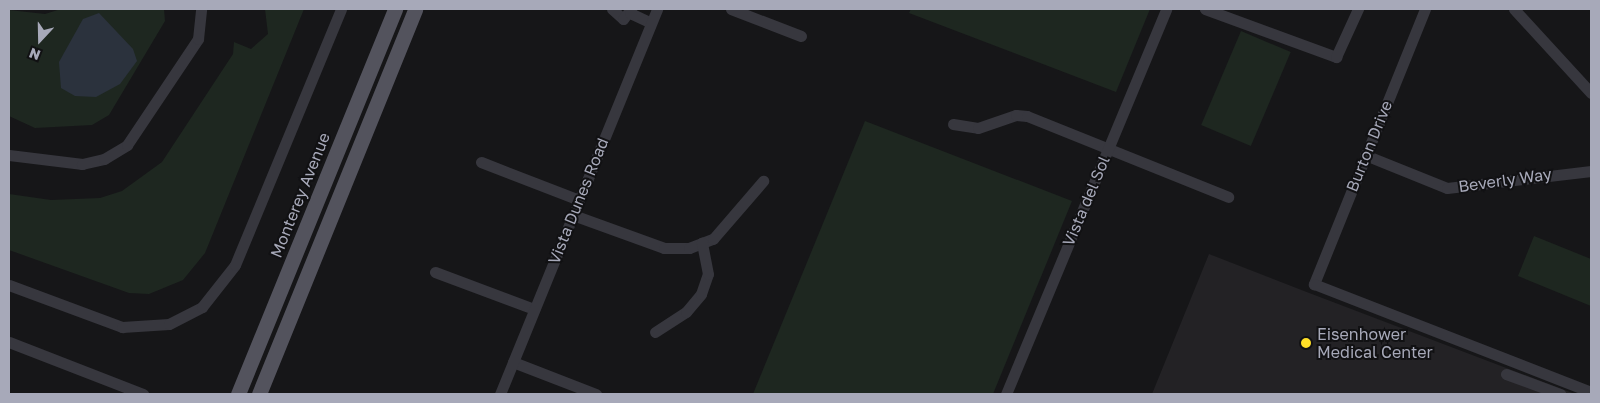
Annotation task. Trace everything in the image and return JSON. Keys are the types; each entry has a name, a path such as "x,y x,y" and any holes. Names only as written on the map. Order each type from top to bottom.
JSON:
{"main road":[{"name":"Monterey Avenue","path":"238,394 395,9"},
{"path":"259,394 415,9"},
{"path":"250,394 248,382 262,335"}],"street":[{"path":"9,155 82,164 104,159 127,145 198,38 201,9"},
{"path":"612,9 619,18 631,11 652,23"},
{"name":"Vista Dunes Road","path":"500,394 657,9"},
{"path":"731,9 801,36"},
{"name":"Vista del Sol","path":"1006,394 1166,9"},
{"path":"1205,9 1236,14 1336,57 1358,9"},
{"name":"Burton Drive","path":"1425,9 1314,284 1591,392"},
{"path":"1514,9 1591,93"},
{"path":"9,285 122,327 169,324 202,307 215,296 235,265 336,10"},
{"path":"953,124 978,128 1016,114 1228,197"},
{"name":"Beverly Way","path":"1365,156 1447,188 1591,171"},
{"path":"481,162 579,200"},
{"path":"572,215 664,248 702,243 713,239 763,181"},
{"path":"655,332 686,312 701,294 708,274 702,243"},
{"path":"435,272 534,309"},
{"path":"9,342 143,394"},
{"path":"513,362 596,394"},
{"path":"1506,374 1560,394"}],"shaded area":[{"path":"61,9 164,9 165,21 109,115 92,125 35,128 9,116 9,10 45,14"},
{"path":"265,9 304,9 205,253 183,280 149,294 129,293 9,250 9,194 51,200 100,198 122,191 162,162 233,54 234,42 251,49 268,34"},
{"path":"911,9 1150,9 1116,92 909,13"},
{"path":"99,13 133,49 137,61 120,84 96,97 75,96 61,88 59,62 83,19"},
{"path":"1241,31 1291,52 1251,146 1201,125"},
{"path":"865,121 1072,201 993,394 753,394"},
{"path":"1534,236 1591,259 1591,306 1518,276"},
{"name":"Eisenhower Medical Center","path":"1209,254 1304,291 1575,394 1152,394"}],"place":[{"name":"Eisenhower Medical Center","path":"1306,343"}]}
